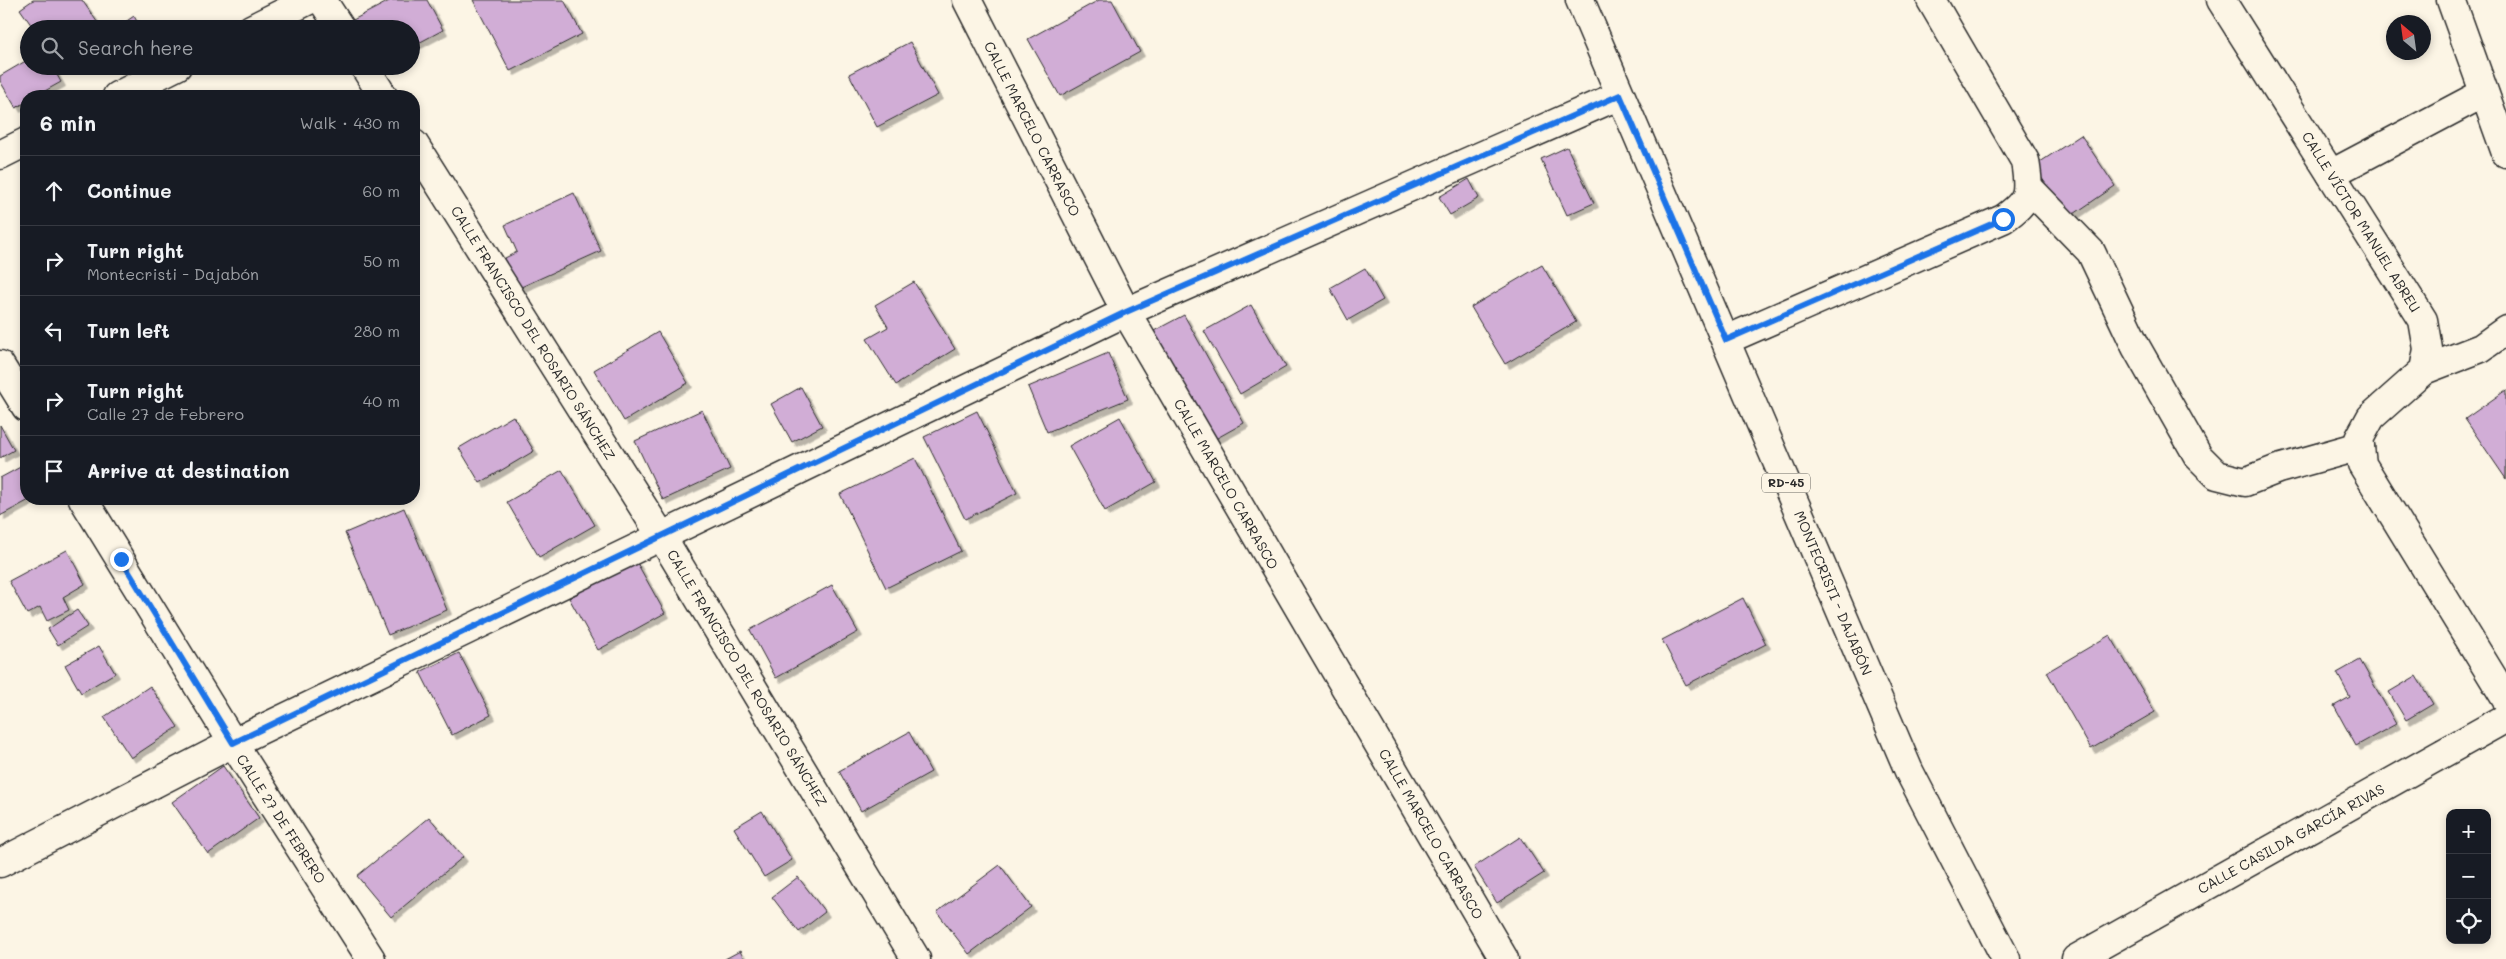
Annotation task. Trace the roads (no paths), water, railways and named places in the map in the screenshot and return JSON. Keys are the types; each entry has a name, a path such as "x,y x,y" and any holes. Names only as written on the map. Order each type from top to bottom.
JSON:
{"street":[{"path":"269,20 308,0"},
{"path":"322,0 335,20"},
{"name":"CALLE MARCELO CARRASCO","path":"967,0 1126,312 1504,959"},
{"name":"MONTECRISTI - DAJABÓN","path":"1580,0 1909,771 2006,959"},
{"path":"1931,0 2025,161 2030,188 2091,252 2136,347 2198,456 2217,475 2245,482 2278,469 2360,446"},
{"name":"CALLE VÍCTOR MANUEL ABREU","path":"2221,0 2423,320 2428,349 2424,370"},
{"path":"2451,0 2506,153"},
{"path":"129,90 159,75"},
{"path":"370,75 379,90"},
{"path":"2331,174 2484,93"},
{"path":"0,862 233,743 1126,312 1620,95"},
{"path":"0,155 20,145"},
{"name":"CALLE FRANCISCO DEL ROSARIO SÁNCHEZ","path":"420,154 662,537 916,959"},
{"path":"1726,340 2003,219 2019,207 2030,188"},
{"path":"2506,330 2480,348 2424,370 2371,417 2359,440 2362,464 2506,699"},
{"path":"0,365 20,397"},
{"name":"CALLE 27 DE FEBRERO","path":"87,505 233,743 371,959"},
{"name":"CALLE CASILDA GARCÍA RIVAS","path":"2076,959 2506,718"}]}
